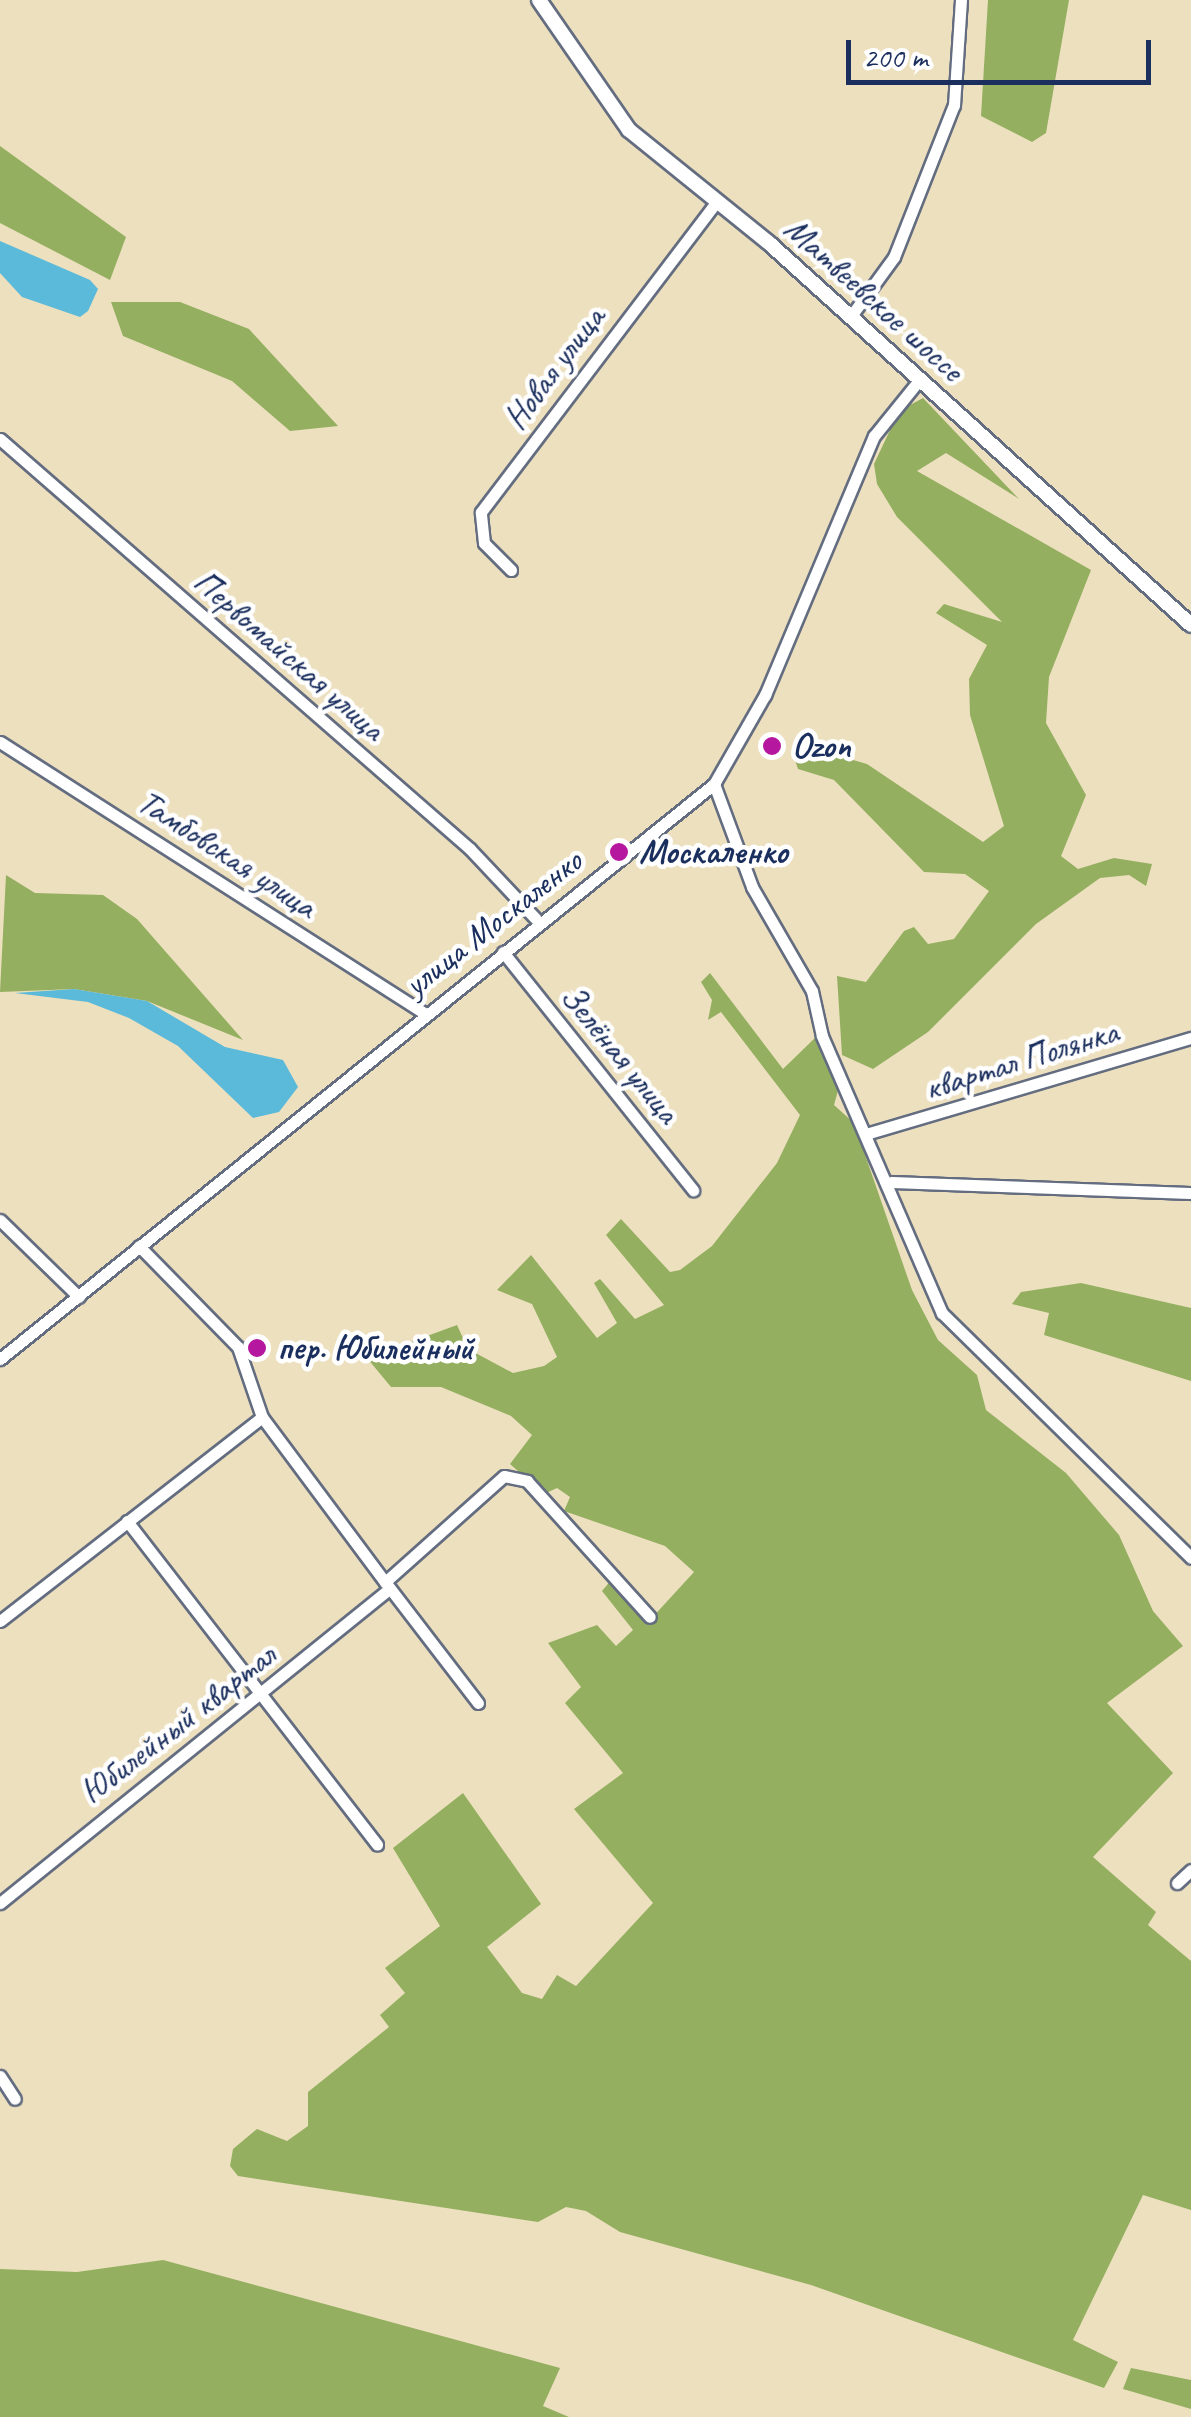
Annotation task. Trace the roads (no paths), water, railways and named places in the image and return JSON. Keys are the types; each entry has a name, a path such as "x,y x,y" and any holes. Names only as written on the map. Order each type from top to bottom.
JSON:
{"main road":[{"name":"Матвеевское шоссе","path":"539,0 629,130 851,316 976,434 1191,625"}],"street":[{"path":"851,316 894,257 954,105 961,0"},
{"name":"Новая улица","path":"512,570 484,543 481,512 716,202"},
{"name":"улица Москаленко","path":"0,1359 504,952 536,919 714,784 772,680 874,436 925,384"},
{"name":"Первомайская улица","path":"1,441 470,848 536,919"},
{"name":"Тамбовская улица","path":"0,742 424,1013"},
{"path":"714,784 866,1134 891,1182 931,1290 960,1337 1191,1558"},
{"name":"Зелёная улица","path":"504,952 694,1190"},
{"name":"квартал Полянка","path":"866,1134 1191,1038"},
{"path":"891,1182 1191,1193"},
{"path":"0,1220 79,1296"},
{"path":"140,1246 238,1347 262,1416 478,1703"},
{"path":"0,1620 262,1416"},
{"name":"Юбилейный квартал","path":"0,1903 262,1696 510,1475 527,1481 650,1617"},
{"path":"126,1521 377,1845"},
{"path":"1177,1883 1191,1870"},
{"path":"0,2076 15,2099"}],"water":[{"path":"0,241 90,280 98,289 88,311 80,317 22,297 0,273"},
{"path":"74,989 147,1001 225,1047 283,1060 298,1087 279,1112 253,1118 178,1046 129,1018 88,1002 15,993"}],"place":[{"name":"Ozon","path":"772,746"},
{"name":"Москаленко","path":"619,852"},
{"name":"пер. Юбилейный","path":"257,1348"}]}
